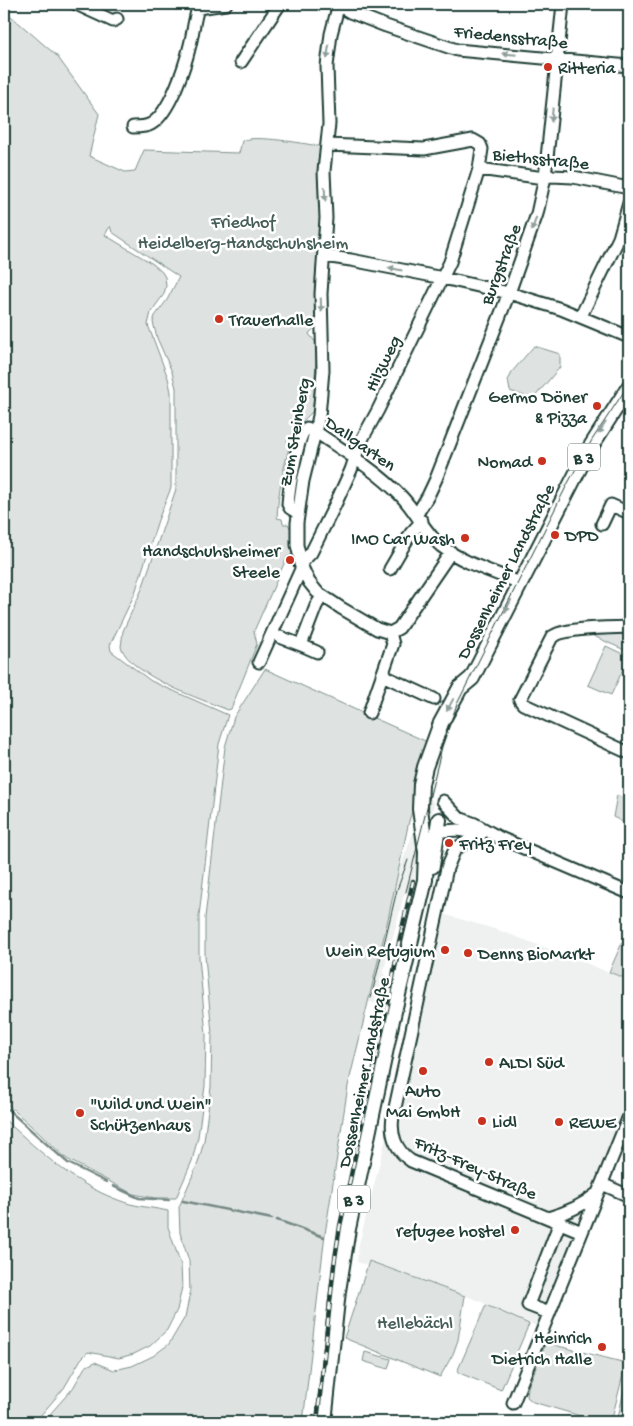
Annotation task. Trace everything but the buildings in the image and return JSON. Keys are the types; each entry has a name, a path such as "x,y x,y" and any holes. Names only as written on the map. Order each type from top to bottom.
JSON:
{"main road":[{"name":"Dossenheimer Landstraße","path":"425,880 425,846 420,798 423,775 445,716 460,688 472,678 588,451 629,387"},
{"name":"Dossenheimer Landstraße","path":"324,1422 338,1291 348,1229 392,1020 425,880 432,865 440,826 427,815 426,787 423,775"}],"street":[{"path":"76,4 113,21 117,19"},
{"path":"133,127 152,124 168,104 185,62 198,7 226,4"},
{"path":"241,62 280,4"},
{"name":"Friedensstraße","path":"337,4 346,10 386,26 457,50 629,66"},
{"name":"Zum Steinberg","path":"316,432 323,370 321,294 326,218 324,171 327,145 327,55 337,4"},
{"name":"Burgstraße","path":"390,569 419,518 436,479 535,222 545,177 563,4"},
{"name":"Biethsstraße","path":"327,145 424,149 473,140 480,144 482,149 479,169 545,177 573,178 629,188"},
{"name":"Hilzweg","path":"301,566 315,546 334,507 360,443 442,278 456,246 479,169"},
{"path":"581,316 619,238 629,203"},
{"path":"324,256 442,278 508,293 581,316 629,336"},
{"name":"Dallgarten","path":"298,513 290,508 288,504 302,434 305,429 310,429 355,458 391,486 419,518"},
{"path":"602,524 612,505 629,513"},
{"name":"Zum Steinberg","path":"298,513 297,545 301,566 309,582 322,596 377,629 390,633"},
{"path":"419,518 431,537 451,552 520,583"},
{"path":"370,714 394,644 390,633 399,628 451,552"},
{"path":"258,662 301,566"},
{"path":"301,645 316,606 322,596"},
{"path":"629,627 577,630 556,634 552,637 520,700 523,704 629,753"},
{"path":"280,637 317,652"},
{"path":"382,675 434,699"},
{"path":"443,801 459,818 500,838 629,893"},
{"path":"440,826 448,817 459,818"},
{"path":"440,826 500,838"},
{"path":"440,826 454,841 455,850 480,834"},
{"name":"Dossenheimer Landstraße","path":"425,846 440,826"},
{"name":"Fritz-Frey-Straße","path":"455,850 446,868 393,1117 393,1135 396,1146 403,1156 410,1161 582,1232"},
{"path":"513,1403 629,1118"},
{"path":"600,1188 629,1196"},
{"name":"Fritz-Frey-Straße","path":"548,1218 567,1213 584,1204 600,1188"},
{"path":"549,1314 528,1306 560,1222"}],"shaded area":[{"path":"428,793 434,804 415,880 404,895 383,974 386,975 381,1005 367,1001 400,868"},
{"path":"443,914 498,930 629,981 629,1103 580,1220 539,1327 472,1298 369,1260 366,1265 357,1262 359,1244"}],"green space":[{"name":"Friedhof Heidelberg-Handschuhsheim","path":"4,10 57,56 99,114 89,156 125,172 135,171 144,150 239,153 242,141 248,139 281,140 323,147 323,205 316,291 316,325 309,334 317,344 313,411 293,431 291,439 288,439 287,443 290,444 281,481 277,518 282,519 283,524 288,524 292,531 293,554 287,557 254,631 257,644 231,709 228,710 185,693 152,677 127,658 121,647 123,631 142,589 176,489 176,388 153,322 179,277 112,232 110,226 105,235 153,264 165,277 166,286 164,294 151,312 148,325 168,378 171,392 171,488 158,520 135,593 110,645 111,651 151,681 228,715 219,744 199,916 199,957 206,1035 205,1086 198,1137 192,1161 176,1198 155,1198 133,1194 67,1159 4,1101"},
{"path":"534,346 560,354 560,367 533,399 510,391 508,380 511,373"},
{"path":"589,634 629,634 629,652"},
{"path":"606,646 629,657 611,695 588,685"},
{"path":"265,669 434,745 409,821 388,919 348,1086 325,1234 303,1422 43,1422 73,1388 85,1367 95,1362 114,1370 132,1366 153,1356 169,1344 185,1317 190,1293 189,1261 180,1233 179,1207 198,1163 204,1141 211,1087 212,1034 205,956 205,918 225,747 234,717"},
{"path":"617,795 629,801 629,825 613,817"},
{"path":"629,927 629,980 609,972"},
{"path":"4,1119 62,1169 93,1189 130,1204 168,1211 168,1227 181,1265 182,1287 177,1310 167,1330 150,1346 134,1354 119,1358 88,1352 81,1359 64,1388 35,1422 4,1422"},
{"name":"Hellebächl","path":"369,1261 465,1296 458,1340 453,1354 440,1377 344,1338"},
{"path":"486,1305 529,1324 501,1390 457,1372"},
{"path":"546,1343 626,1363 611,1422 601,1422 533,1402 527,1397 528,1387"},
{"path":"365,1352 391,1359 388,1369 363,1361"},
{"path":"629,1367 629,1422 617,1422"}],"waterway":[{"path":"4,1106 68,1163 106,1182"},
{"path":"113,1186 139,1198 169,1200"},
{"path":"183,1201 272,1219"},
{"path":"277,1220 324,1237"}],"tram line":[{"path":"406,892 442,747 457,704 568,483 592,440 629,384"},
{"path":"371,998 397,890 408,860"}],"railway":[{"path":"317,1422 340,1226 413,881"}],"place":[{"name":"Ritteria","path":"548,67"},
{"name":"Trauerhalle","path":"219,319"},
{"name":"Germo Döner & Pizza","path":"597,406"},
{"name":"Nomad","path":"542,461"},
{"name":"DPD","path":"555,535"},
{"name":"IMO Car Wash","path":"465,538"},
{"name":"Handschuhsheimer Steele","path":"290,560"},
{"name":"Fritz Frey","path":"449,843"},
{"name":"Wein Refugium","path":"445,950"},
{"name":"Denns BioMarkt","path":"468,953"},
{"name":"ALDI Süd","path":"489,1062"},
{"name":"Auto Mai GmbH","path":"423,1071"},
{"name":"\"Wild und Wein\" Schützenhaus","path":"80,1113"},
{"name":"Lidl","path":"482,1121"},
{"name":"REWE","path":"559,1122"},
{"name":"refugee hostel","path":"515,1230"},
{"name":"Heinrich Dietrich Halle","path":"602,1347"}]}
